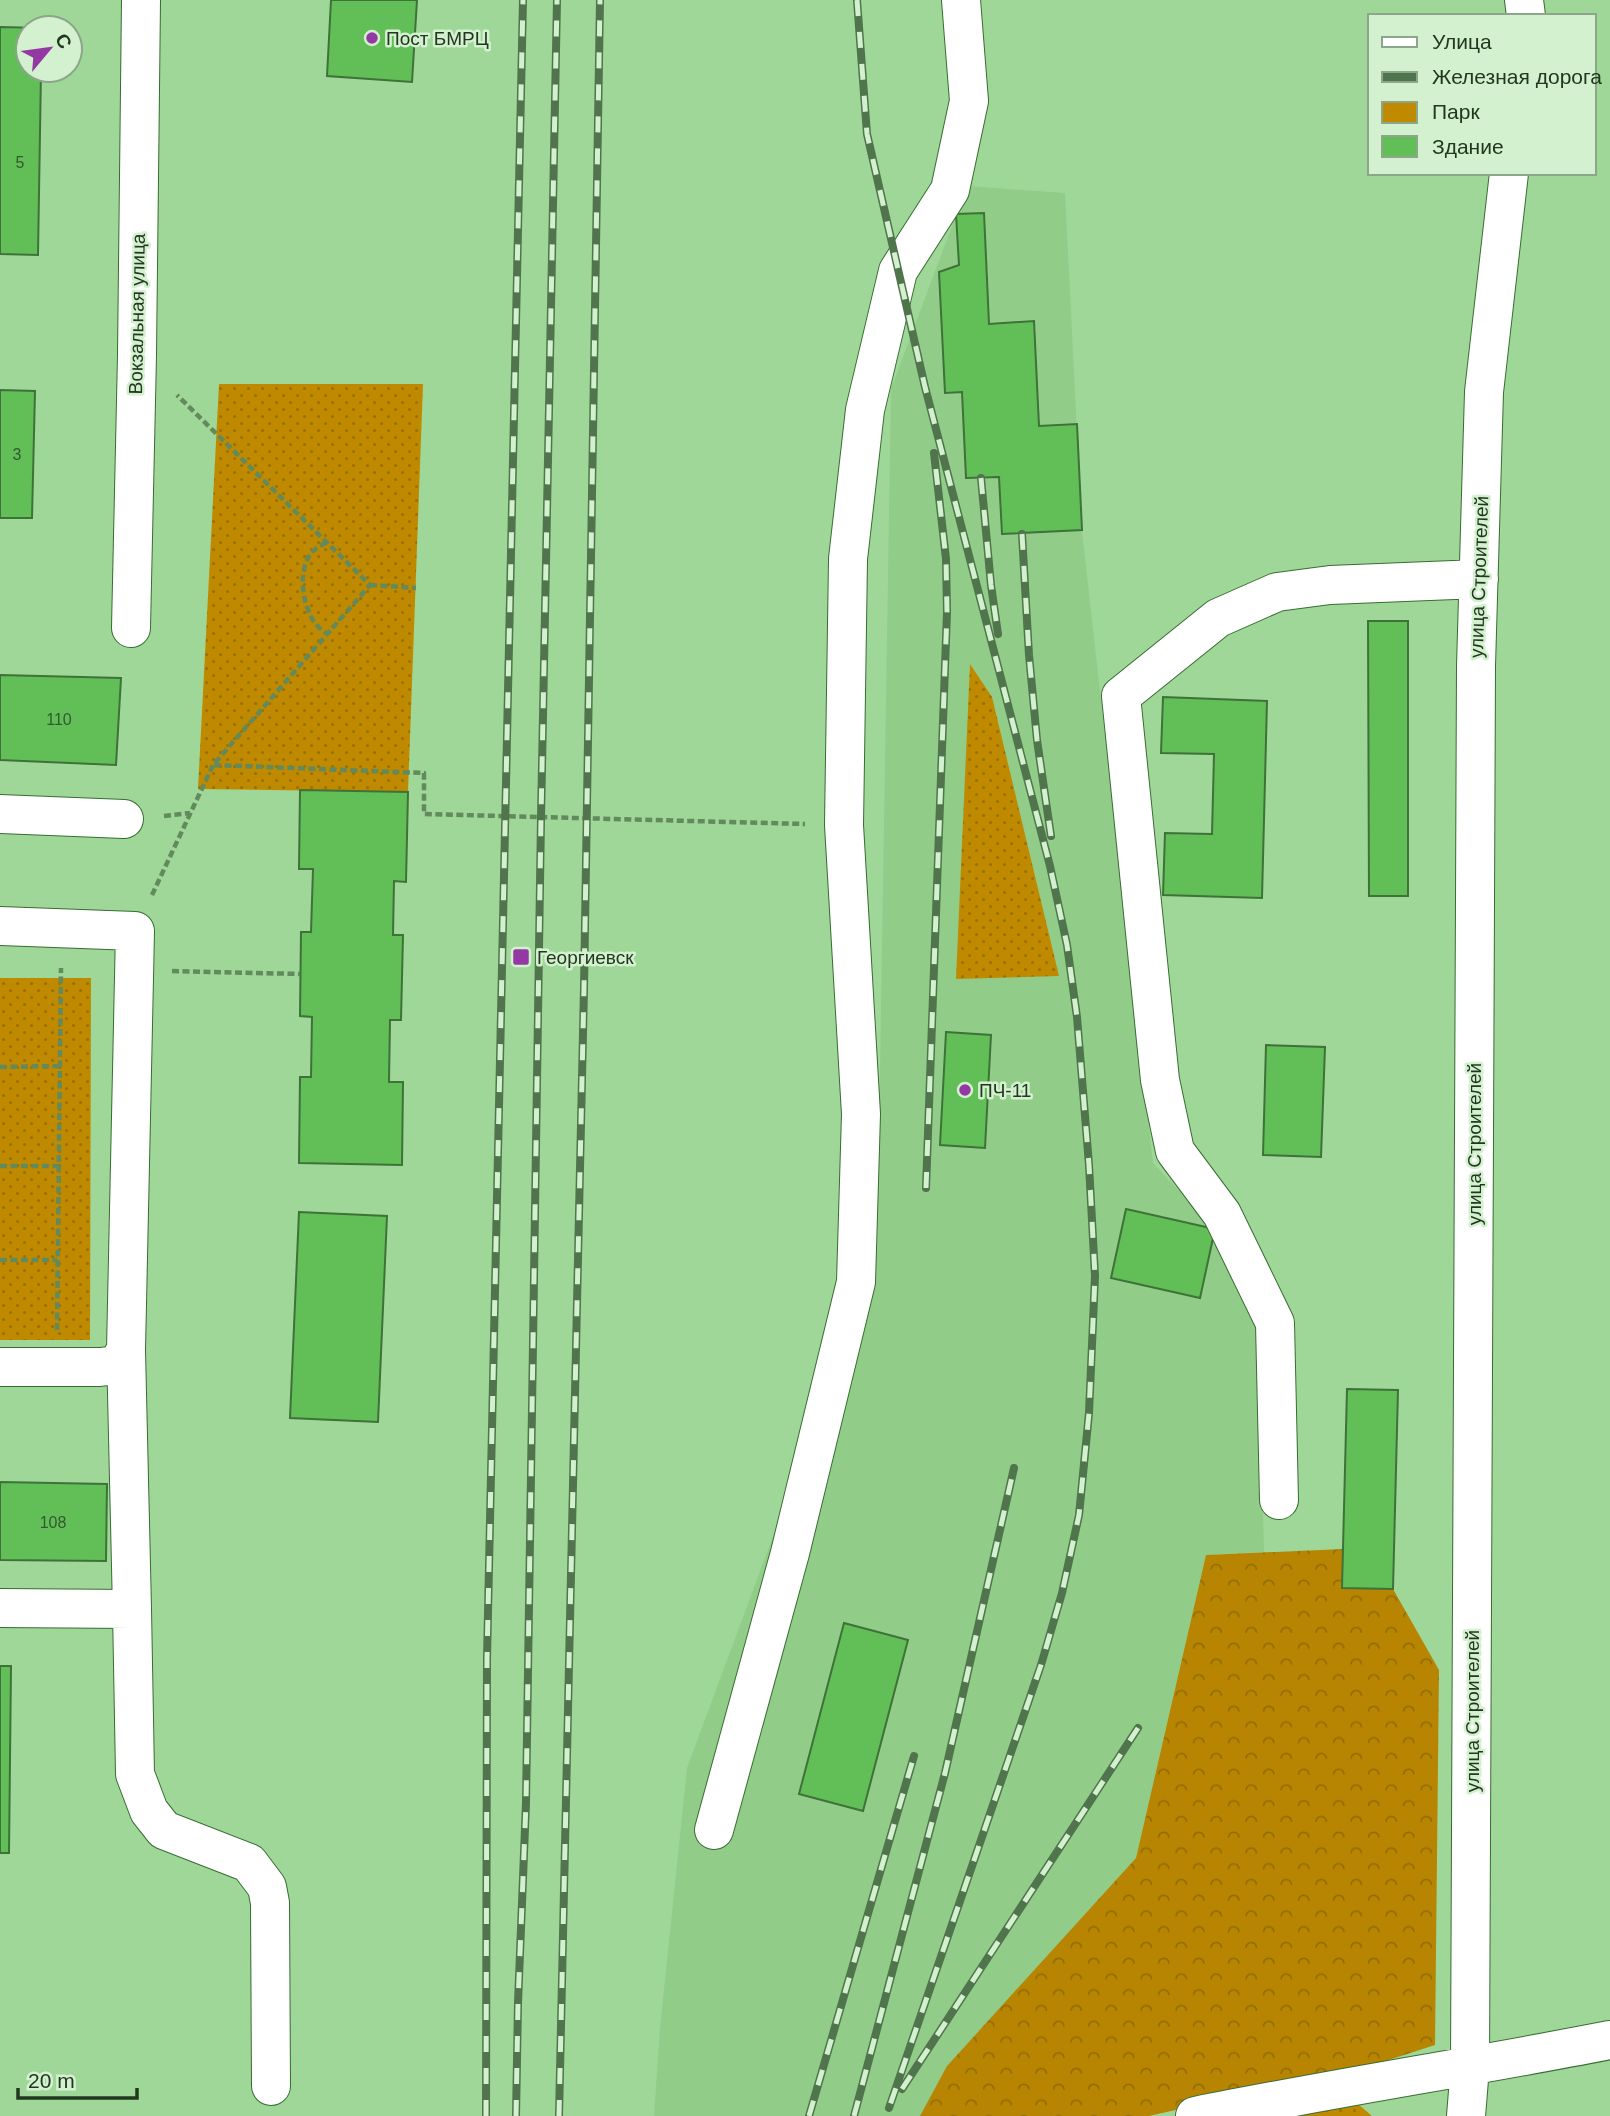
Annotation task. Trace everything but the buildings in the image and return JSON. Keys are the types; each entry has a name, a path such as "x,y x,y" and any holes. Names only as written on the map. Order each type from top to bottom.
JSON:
{"street":[{"name":"Вокзальная улица","path":"131,628 141,0"},
{"path":"715,1830 790,1553 856,1282 861,1114 844,825 848,559 865,411 898,271 950,190 969,101 961,0"},
{"name":"улица Строителей","path":"1466,2116 1470,2067 1476,666 1484,392 1509,175"},
{"path":"1279,1500 1275,1323 1223,1214 1175,1151 1160,1080 1121,696 1218,618 1277,592 1330,585 1479,579"},
{"path":"0,814 124,819"},
{"path":"0,926 135,931 126,1350 135,1774 149,1811 164,1830 250,1863 267,1887 270,1903 271,2086"},
{"path":"0,1367 100,1367 117,1364 126,1350"},
{"path":"0,1608 132,1609"},
{"path":"1195,2116 1610,2040"}],"path":[{"path":"137,355 370,585 416,588"},
{"path":"326,542 313,551 303,576 307,608 315,623 327,634"},
{"path":"135,931 214,765 370,585"},
{"path":"214,765 424,773 424,814 433,815 844,825"},
{"path":"57,1367 61,928"},
{"path":"134,970 300,974"},
{"path":"0,1066 60,1066"},
{"path":"0,1166 59,1166"},
{"path":"0,1260 57,1260"}],"shaded area":[{"path":"967,186 1065,193 1082,531 1153,1163 1215,1229 1258,1329 1264,1552 1206,1555 1136,1858 947,2066 920,2116 654,2116 660,2028 687,1768 877,1256 891,389"}],"green space":[{"path":"219,384 423,384 408,792 198,789"},
{"path":"970,664 992,697 1059,976 956,979"},
{"path":"0,978 91,978 90,1340 0,1340"},
{"path":"1343,1549 1342,1588 1393,1589 1439,1670 1435,2045 1370,2066 1149,2116 920,2116 947,2066 1136,1858 1206,1555"},
{"path":"1357,2103 1372,2116 1281,2116"}],"railway":[{"path":"486,2116 487,1659 523,0"},
{"path":"516,2116 526,1803 557,0"},
{"path":"559,2116 584,988 600,0"},
{"path":"857,0 867,134 925,387 1050,866 1067,945 1077,1017 1095,1276 1089,1413 1079,1515 1062,1593 1041,1665 889,2108"},
{"path":"926,1188 947,612 946,559 934,453"},
{"path":"981,478 998,634"},
{"path":"1022,534 1037,740 1051,836"},
{"path":"854,2116 945,1773 1014,1468"},
{"path":"902,2089 1138,1728"},
{"path":"809,2116 914,1756"}],"place":[{"name":"Пост БМРЦ","path":"372,38"},
{"name":"Георгиевск","path":"521,957"},
{"name":"ПЧ-11","path":"965,1090"}]}
